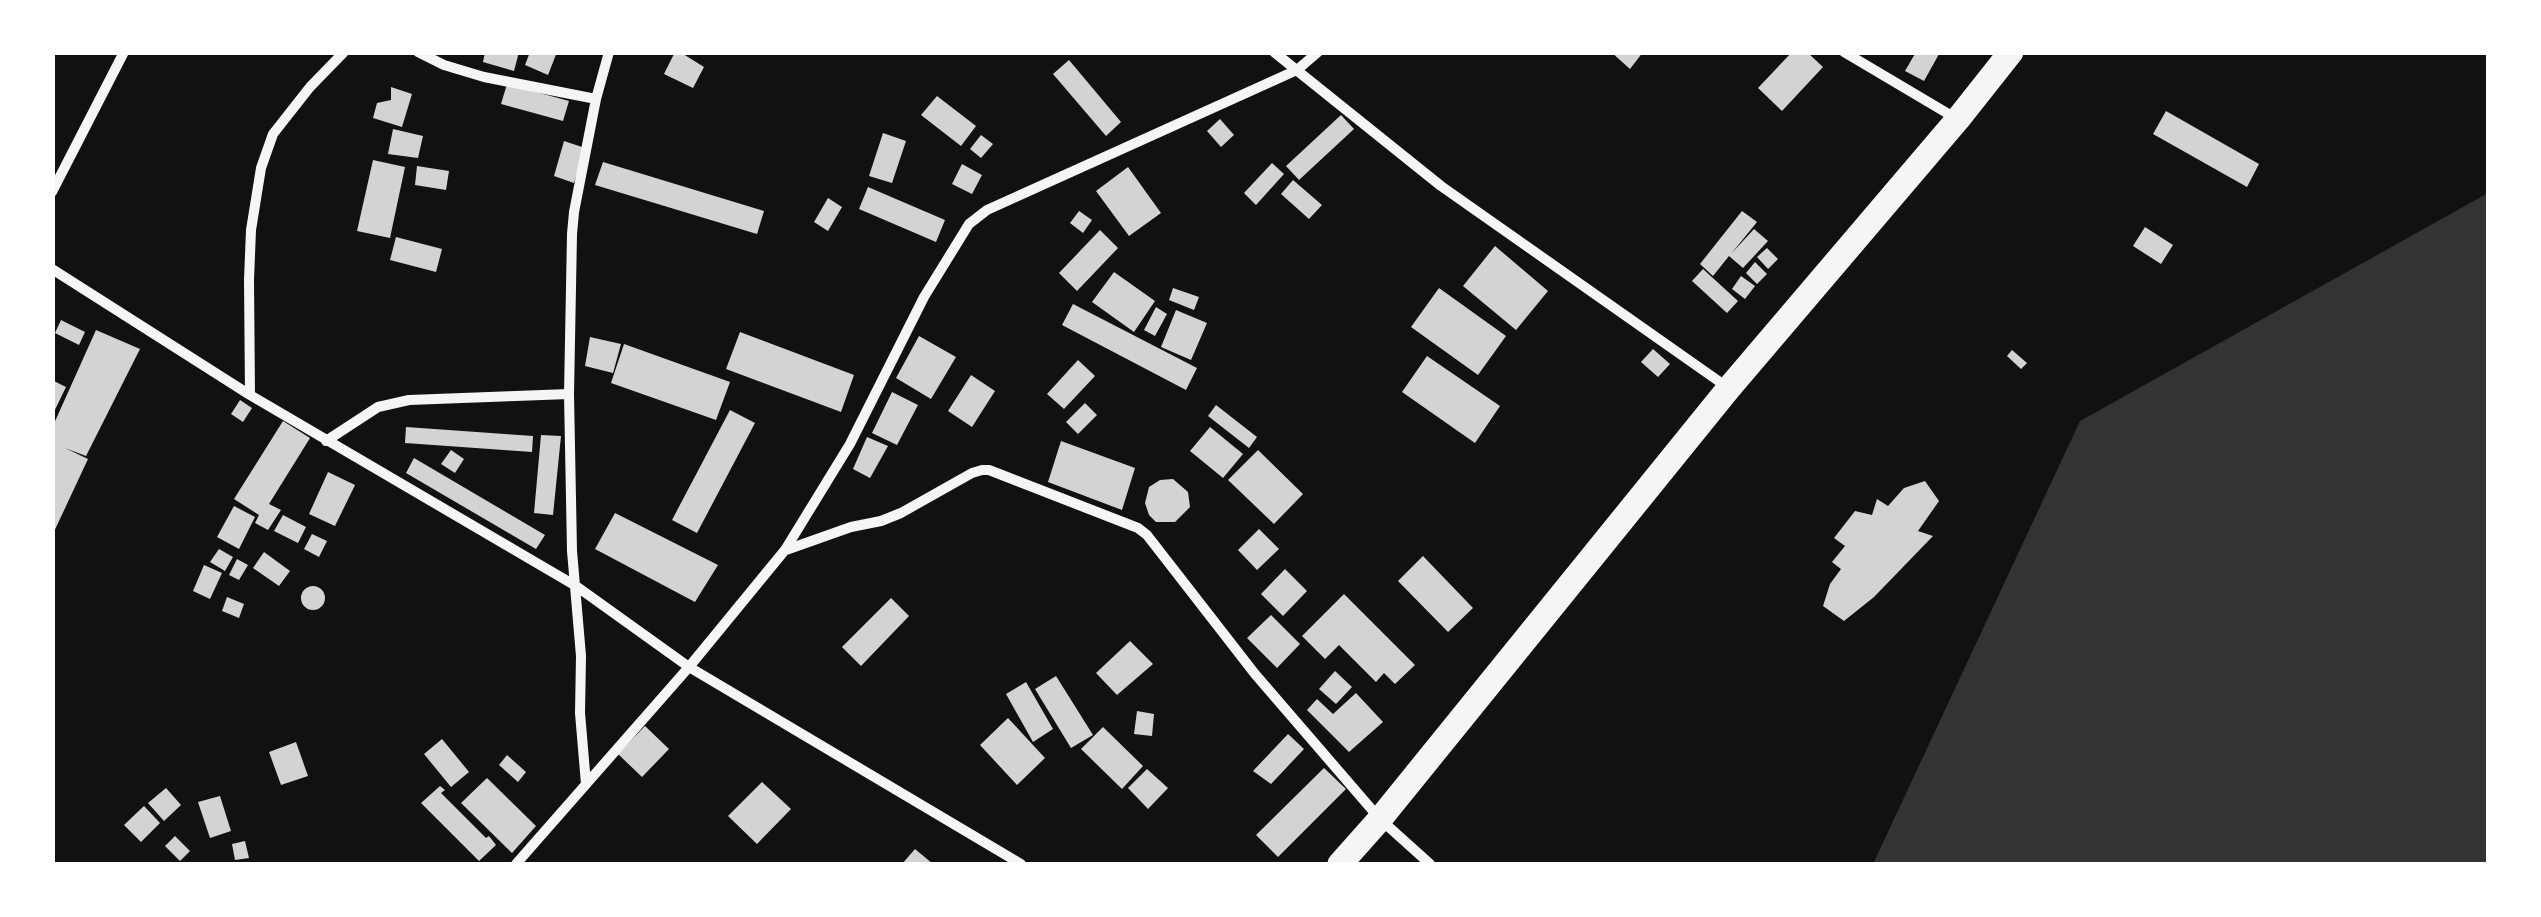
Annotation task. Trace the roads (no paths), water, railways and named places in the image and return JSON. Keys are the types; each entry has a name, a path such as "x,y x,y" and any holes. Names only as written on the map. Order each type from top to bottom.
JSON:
{"highway":[{"path":"1340,864 1728,388 2011,52"}],"street":[{"path":"52,192 124,52"},
{"path":"250,396 251,230 261,168 272,134 344,52"},
{"path":"418,52 484,77 596,100"},
{"path":"586,784 580,713 582,656 572,551 569,394 574,212 609,52"},
{"path":"1274,52 1441,186 1728,388"},
{"path":"516,864 786,550 850,444 924,297 969,224 976,217 1297,70 1318,52"},
{"path":"1844,52 1958,119"},
{"path":"52,270 250,396 576,586 688,667 1021,864"},
{"path":"326,440 378,407 409,400 569,394"},
{"path":"786,550 901,514 982,470 1138,528 1255,674 1380,819 1430,864"}]}
